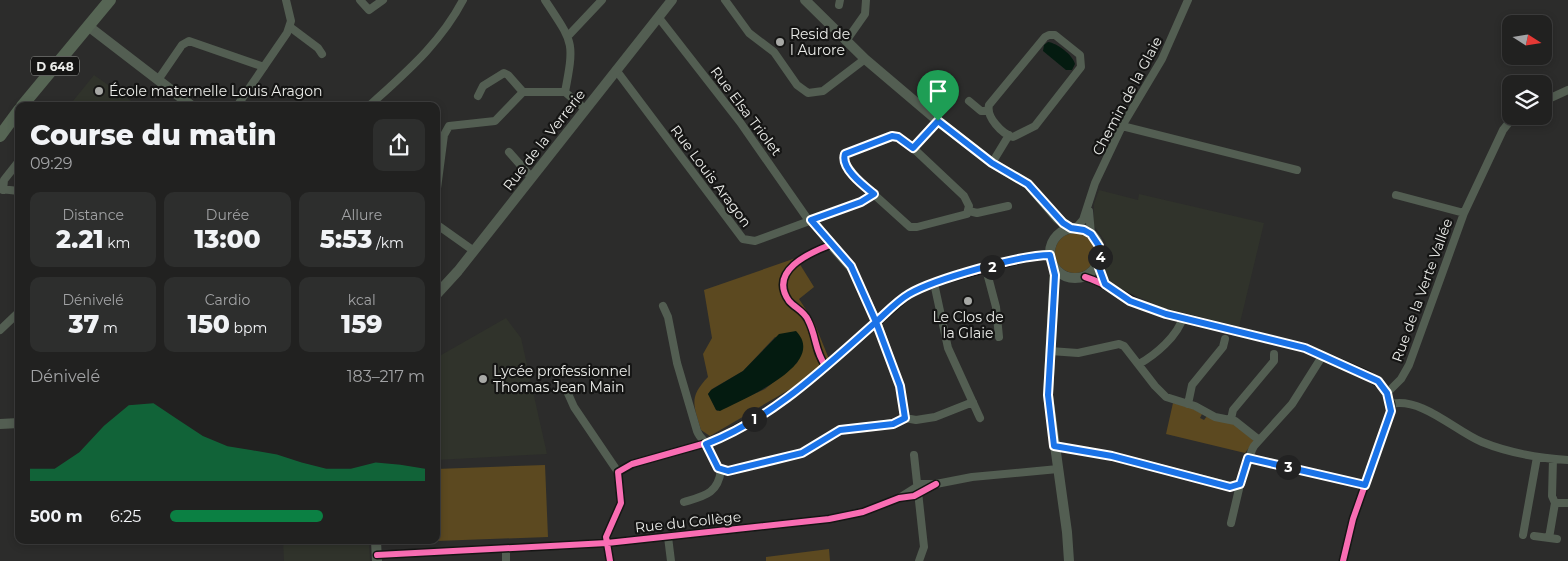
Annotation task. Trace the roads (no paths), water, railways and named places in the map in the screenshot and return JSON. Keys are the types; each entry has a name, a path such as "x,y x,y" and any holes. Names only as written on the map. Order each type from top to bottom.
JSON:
{"main road":[{"name":"D 648","path":"25,102 110,0"},
{"path":"0,136 15,115"}],"street":[{"path":"240,102 290,27 290,15 286,0"},
{"path":"360,0 369,10 383,0"},
{"path":"374,102 434,46 453,20 463,0"},
{"path":"545,0 568,36 572,57 565,92"},
{"path":"568,36 602,0"},
{"name":"Rue de la Verrerie","path":"440,290 474,251 672,0"},
{"path":"725,0 749,33 774,52 797,85 808,93 822,92 865,59"},
{"path":"805,0 865,59 938,121 992,163 1028,184 1042,197 1049,209 1054,227 1054,240 1050,255 1055,268 1062,275 1072,278 1085,277 1105,284 1142,306 1183,318 1292,344 1368,374 1378,381 1387,393 1391,404 1388,420 1353,518 1343,561"},
{"path":"846,41 865,14 866,0"},
{"name":"Chemin de la Glaie","path":"1073,228 1083,220 1095,183 1122,126 1162,59 1188,0"},
{"name":"Rue Elsa Triolet","path":"658,18 740,122 807,218 811,220 851,266 876,322 900,386 905,418"},
{"path":"88,26 187,102"},
{"path":"290,27 318,48 322,54"},
{"path":"969,101 982,111 988,108 1045,36 1055,35 1080,55 1081,67 1034,126 1013,136 1008,135 990,118 988,108"},
{"path":"158,80 182,45 189,40 264,66"},
{"name":"Rue Louis Aragon","path":"616,70 743,239 755,241 861,202 874,194"},
{"path":"478,96 483,86 504,73 523,92"},
{"path":"1552,97 1568,90"},
{"path":"440,169 446,129 453,124 495,121 523,92 565,92 585,109"},
{"path":"913,148 938,121"},
{"name":"Rue de la Verte Vallée","path":"1387,393 1401,379 1409,365 1464,213 1507,125"},
{"path":"1122,126 1297,170"},
{"path":"992,163 1008,135"},
{"path":"969,211 964,196 913,148 898,137 892,136 845,154 845,163 854,176 908,225 914,228 962,216 969,211 978,213 1008,206"},
{"path":"509,152 532,178"},
{"path":"15,166 4,180 1,190 15,191"},
{"path":"1396,195 1464,213"},
{"name":"Chemin de la Glaie","path":"1088,204 1091,234"},
{"path":"1049,209 1073,228 1091,234 1099,246 1100,256 1098,265 1105,284"},
{"path":"440,227 474,251"},
{"path":"1054,240 1063,231 1073,228"},
{"path":"618,472 632,464 706,444 763,414 795,393 904,297 934,283 1033,256 1050,255"},
{"path":"1085,277 1098,265"},
{"path":"1055,268 1048,395 1067,532 1069,561"},
{"path":"986,269 996,307 998,338"},
{"path":"1053,298 1072,278"},
{"path":"934,283 948,348 980,418"},
{"path":"663,306 668,317 688,404 701,441 706,444 715,465 721,470 728,471 802,453 840,430 893,424 905,418 916,420 935,418 973,402"},
{"path":"0,330 15,316"},
{"path":"1139,364 1161,348 1180,326 1183,318"},
{"path":"1188,404 1192,386 1223,348 1224,339"},
{"path":"1050,351 1078,352 1119,344 1126,347 1166,397 1188,404 1215,417 1231,419 1239,423 1259,440"},
{"path":"1231,419 1233,410 1274,361 1274,354"},
{"path":"1054,446 1112,456 1230,487 1237,486 1242,480 1248,458 1259,440 1292,404 1323,355"},
{"path":"566,389 574,407 618,472 621,503 608,530 606,543 610,561"},
{"path":"1391,404 1399,402 1436,415 1479,441 1537,457 1568,460"},
{"path":"0,424 15,423"},
{"path":"914,455 924,547 921,560"},
{"path":"1523,535 1537,457"},
{"path":"1248,458 1365,485"},
{"path":"1534,536 1553,538 1555,503 1552,496 1553,459"},
{"name":"Rue du Collège","path":"377,558 606,543 829,519 863,512 936,484 972,477 1058,469"},
{"path":"684,502 713,492 719,482 721,470"},
{"path":"1231,524 1239,489 1237,486"},
{"path":"1555,503 1568,504"},
{"path":"668,537 671,561"},
{"path":"376,544 377,558"},
{"path":"506,550 506,561"}],"place":[{"name":"Resid de l Aurore","path":"780,42"},
{"name":"École maternelle Louis Aragon","path":"99,91"},
{"name":"Le Clos de la Glaie","path":"968,301"},
{"name":"Lycée professionnel Thomas Jean Main","path":"483,379"}]}
